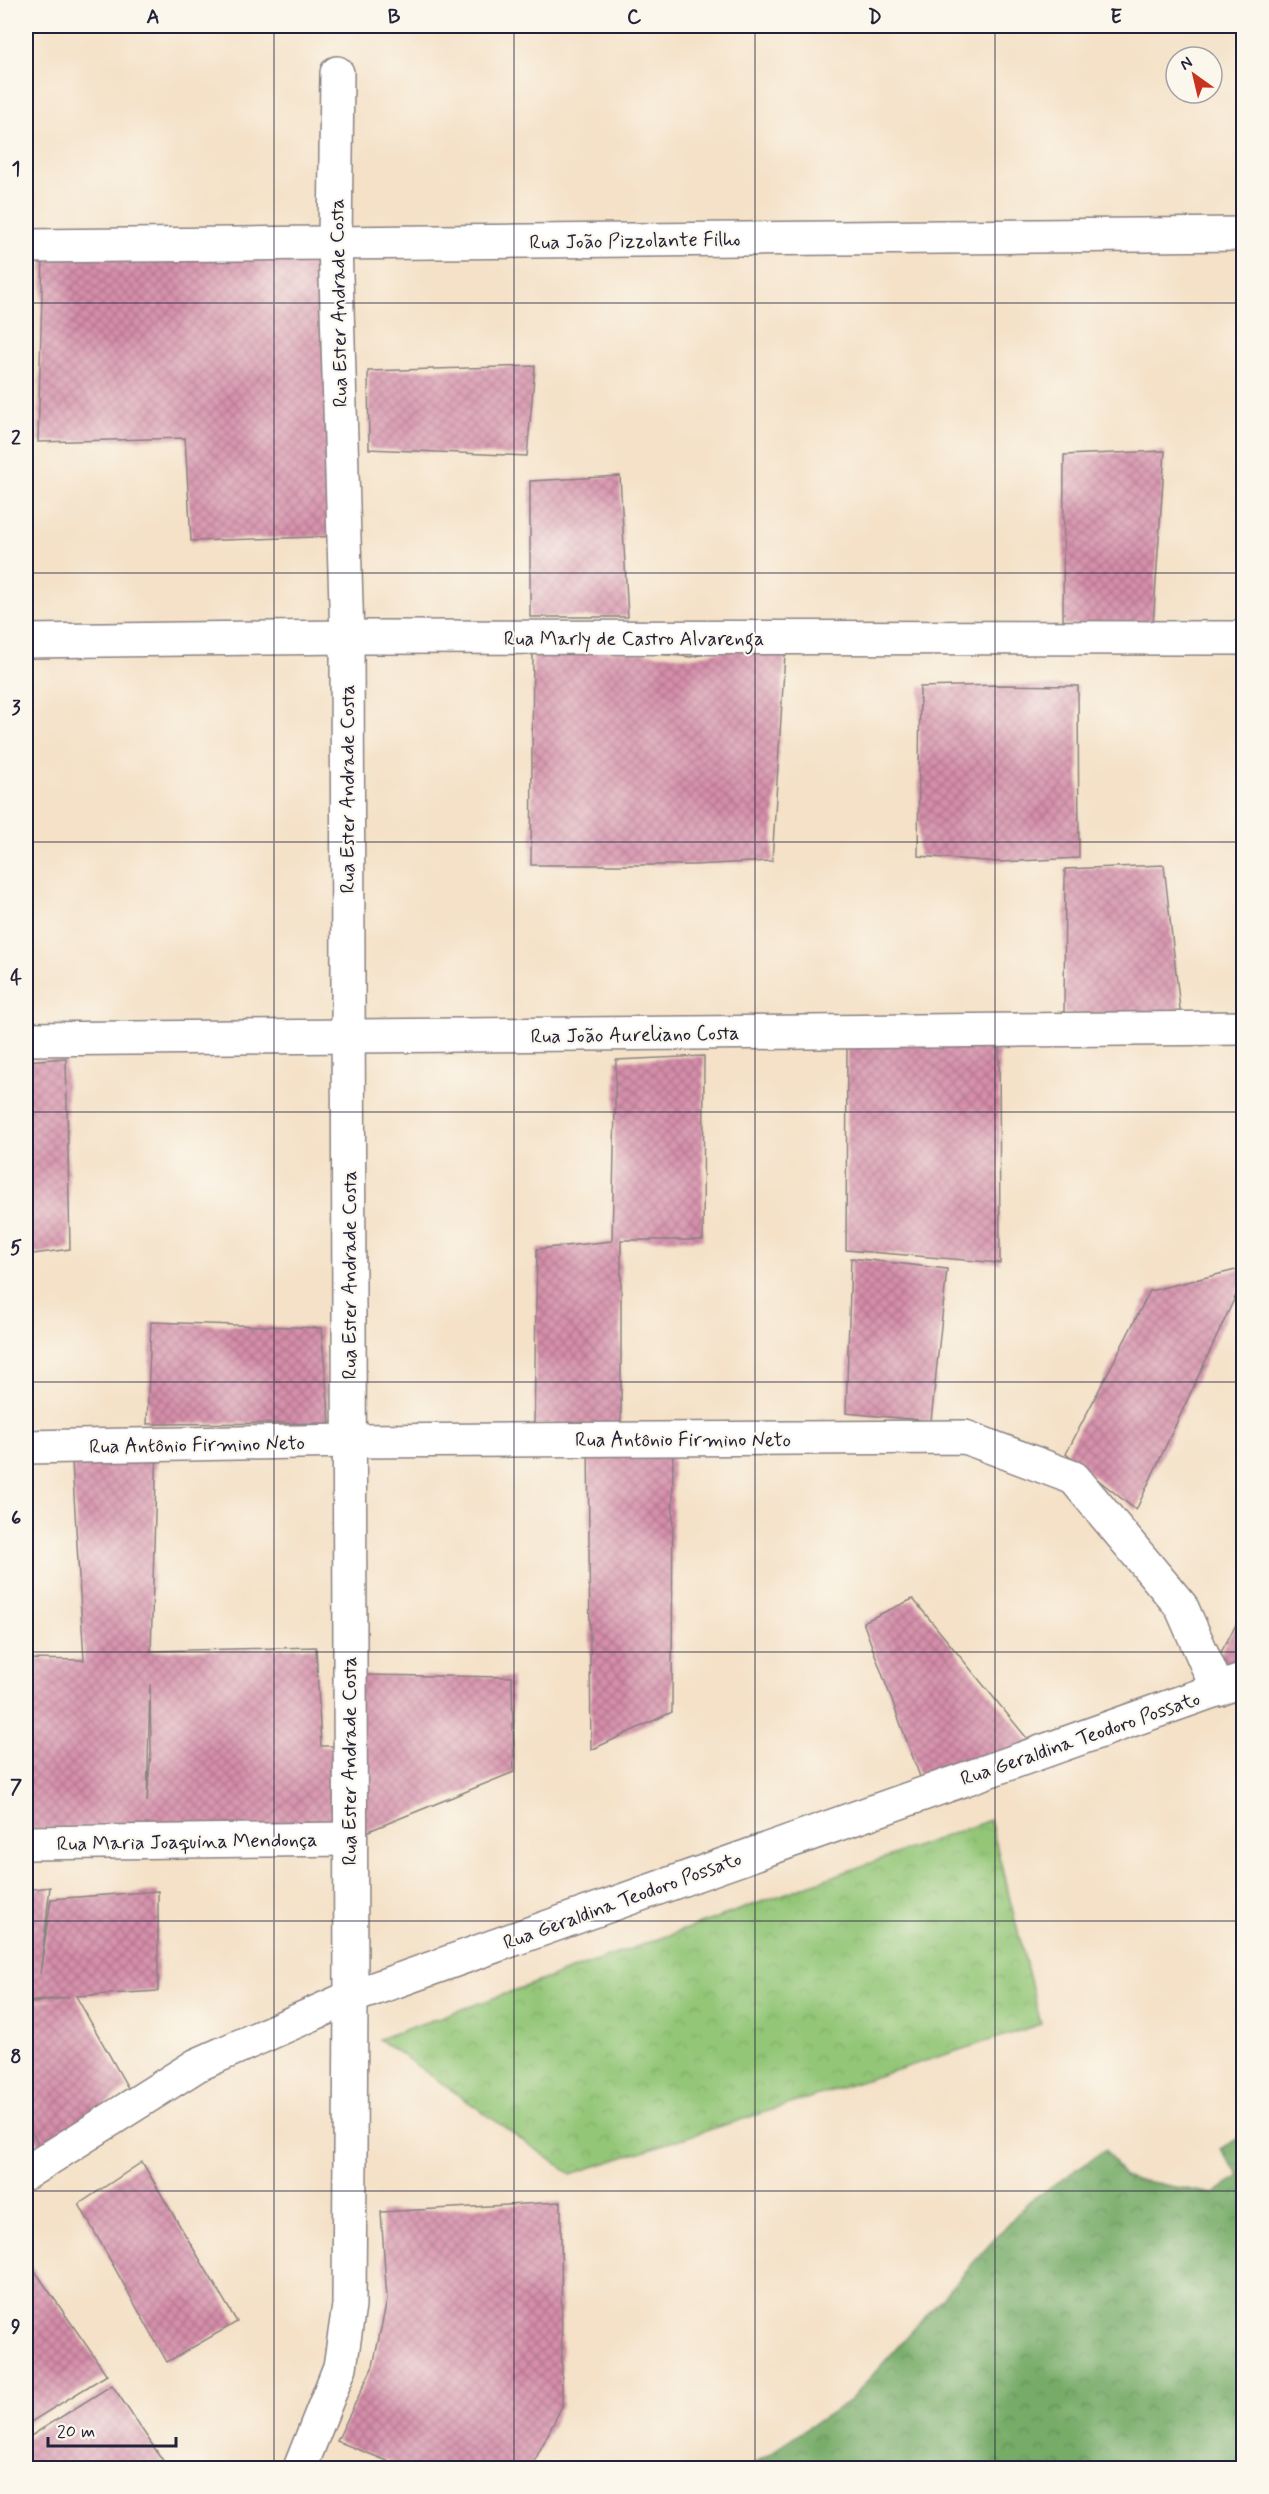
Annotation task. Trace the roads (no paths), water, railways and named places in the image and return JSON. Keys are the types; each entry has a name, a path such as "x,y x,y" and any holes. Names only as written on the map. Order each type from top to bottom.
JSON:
{"street":[{"name":"Rua Ester Andrade Costa","path":"300,2469 340,2367 349,2306 351,1996 346,637 335,243 337,73"},
{"name":"Rua João Pizzolante Filho","path":"26,246 1244,234"},
{"name":"Rua Marly de Castro Alvarenga","path":"26,641 346,637 1244,638"},
{"name":"Rua João Aureliano Costa","path":"26,1039 1244,1028"},
{"name":"Rua Antônio Firmino Neto","path":"26,1447 350,1441 965,1437 1074,1478 1181,1606 1231,1685"},
{"name":"Rua Geraldina Teodoro Possato","path":"26,2173 197,2065 351,1996 1231,1685"},
{"name":"Rua Maria Joaquina Mendonça","path":"26,1843 349,1839"}]}
